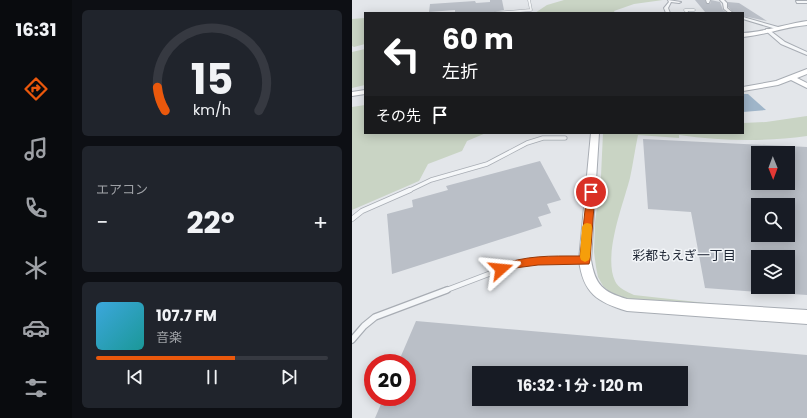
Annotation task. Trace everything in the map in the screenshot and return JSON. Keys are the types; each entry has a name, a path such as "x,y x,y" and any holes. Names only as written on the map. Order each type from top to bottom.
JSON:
{"street":[{"path":"722,0 725,3 725,8 730,12"},
{"path":"668,12 666,8 670,3 679,2"},
{"path":"797,2 807,2"},
{"path":"744,18 776,28"},
{"path":"744,35 754,35 776,28 807,23"},
{"path":"768,30 783,43 807,54"},
{"path":"744,89 764,86 792,78 807,71"},
{"path":"792,78 807,86"},
{"path":"352,94 364,92"},
{"path":"596,134 585,260 588,277 603,298 627,305 807,317"}],"lane":[{"path":"507,12 531,10 530,0"},
{"path":"687,12 685,10 694,10"},
{"path":"352,219 362,212 431,180 487,164 527,143 543,138 565,138"},
{"path":"352,340 364,326 375,317 515,264 538,260 585,260"}],"green space":[{"path":"564,0 663,0 634,4 614,12 536,12 547,5"},
{"path":"364,18 364,44 354,47 352,46 352,19"},
{"path":"364,49 364,85 352,88 352,52"},
{"path":"364,105 364,134 484,134 467,141 462,151 428,164 419,181 352,210 352,107"},
{"path":"807,116 807,136 743,140 711,139 679,135 679,138 638,135 630,178 615,230 611,258 612,270 616,283 623,290 634,295 742,307 627,301 612,294 603,286 598,277 594,252 595,222 601,176 603,134 744,134 744,123 766,122"}],"water":[{"path":"744,94 748,94 766,110 744,112"}],"building":[{"path":"490,0 502,0 504,10 494,12 455,12 455,10 429,12 430,4 475,1 476,3 490,2"},
{"path":"695,0 705,0 707,4 710,4 711,0 720,2 723,10 726,12 705,12"},
{"path":"728,2 739,3 767,21 744,16 744,12 733,12 728,7"},
{"path":"643,139 786,146 751,146 751,190 795,190 795,146 807,147 807,295 793,294 795,294 795,250 751,250 751,291 705,288 691,212 648,209"},
{"path":"540,161 561,200 547,204 551,213 538,217 542,226 392,274 387,214 413,207 412,200 448,190 446,186"},
{"path":"416,321 807,355 807,418 375,418 380,406 416,406 416,354 402,354"}],"slow traffic":[{"path":"585,257 587,227"}],"district":[{"name":"彩都もえぎ一丁目","path":"684,255"}],"route":[{"path":"501,269 515,264 538,260 585,260 591,192"}]}
